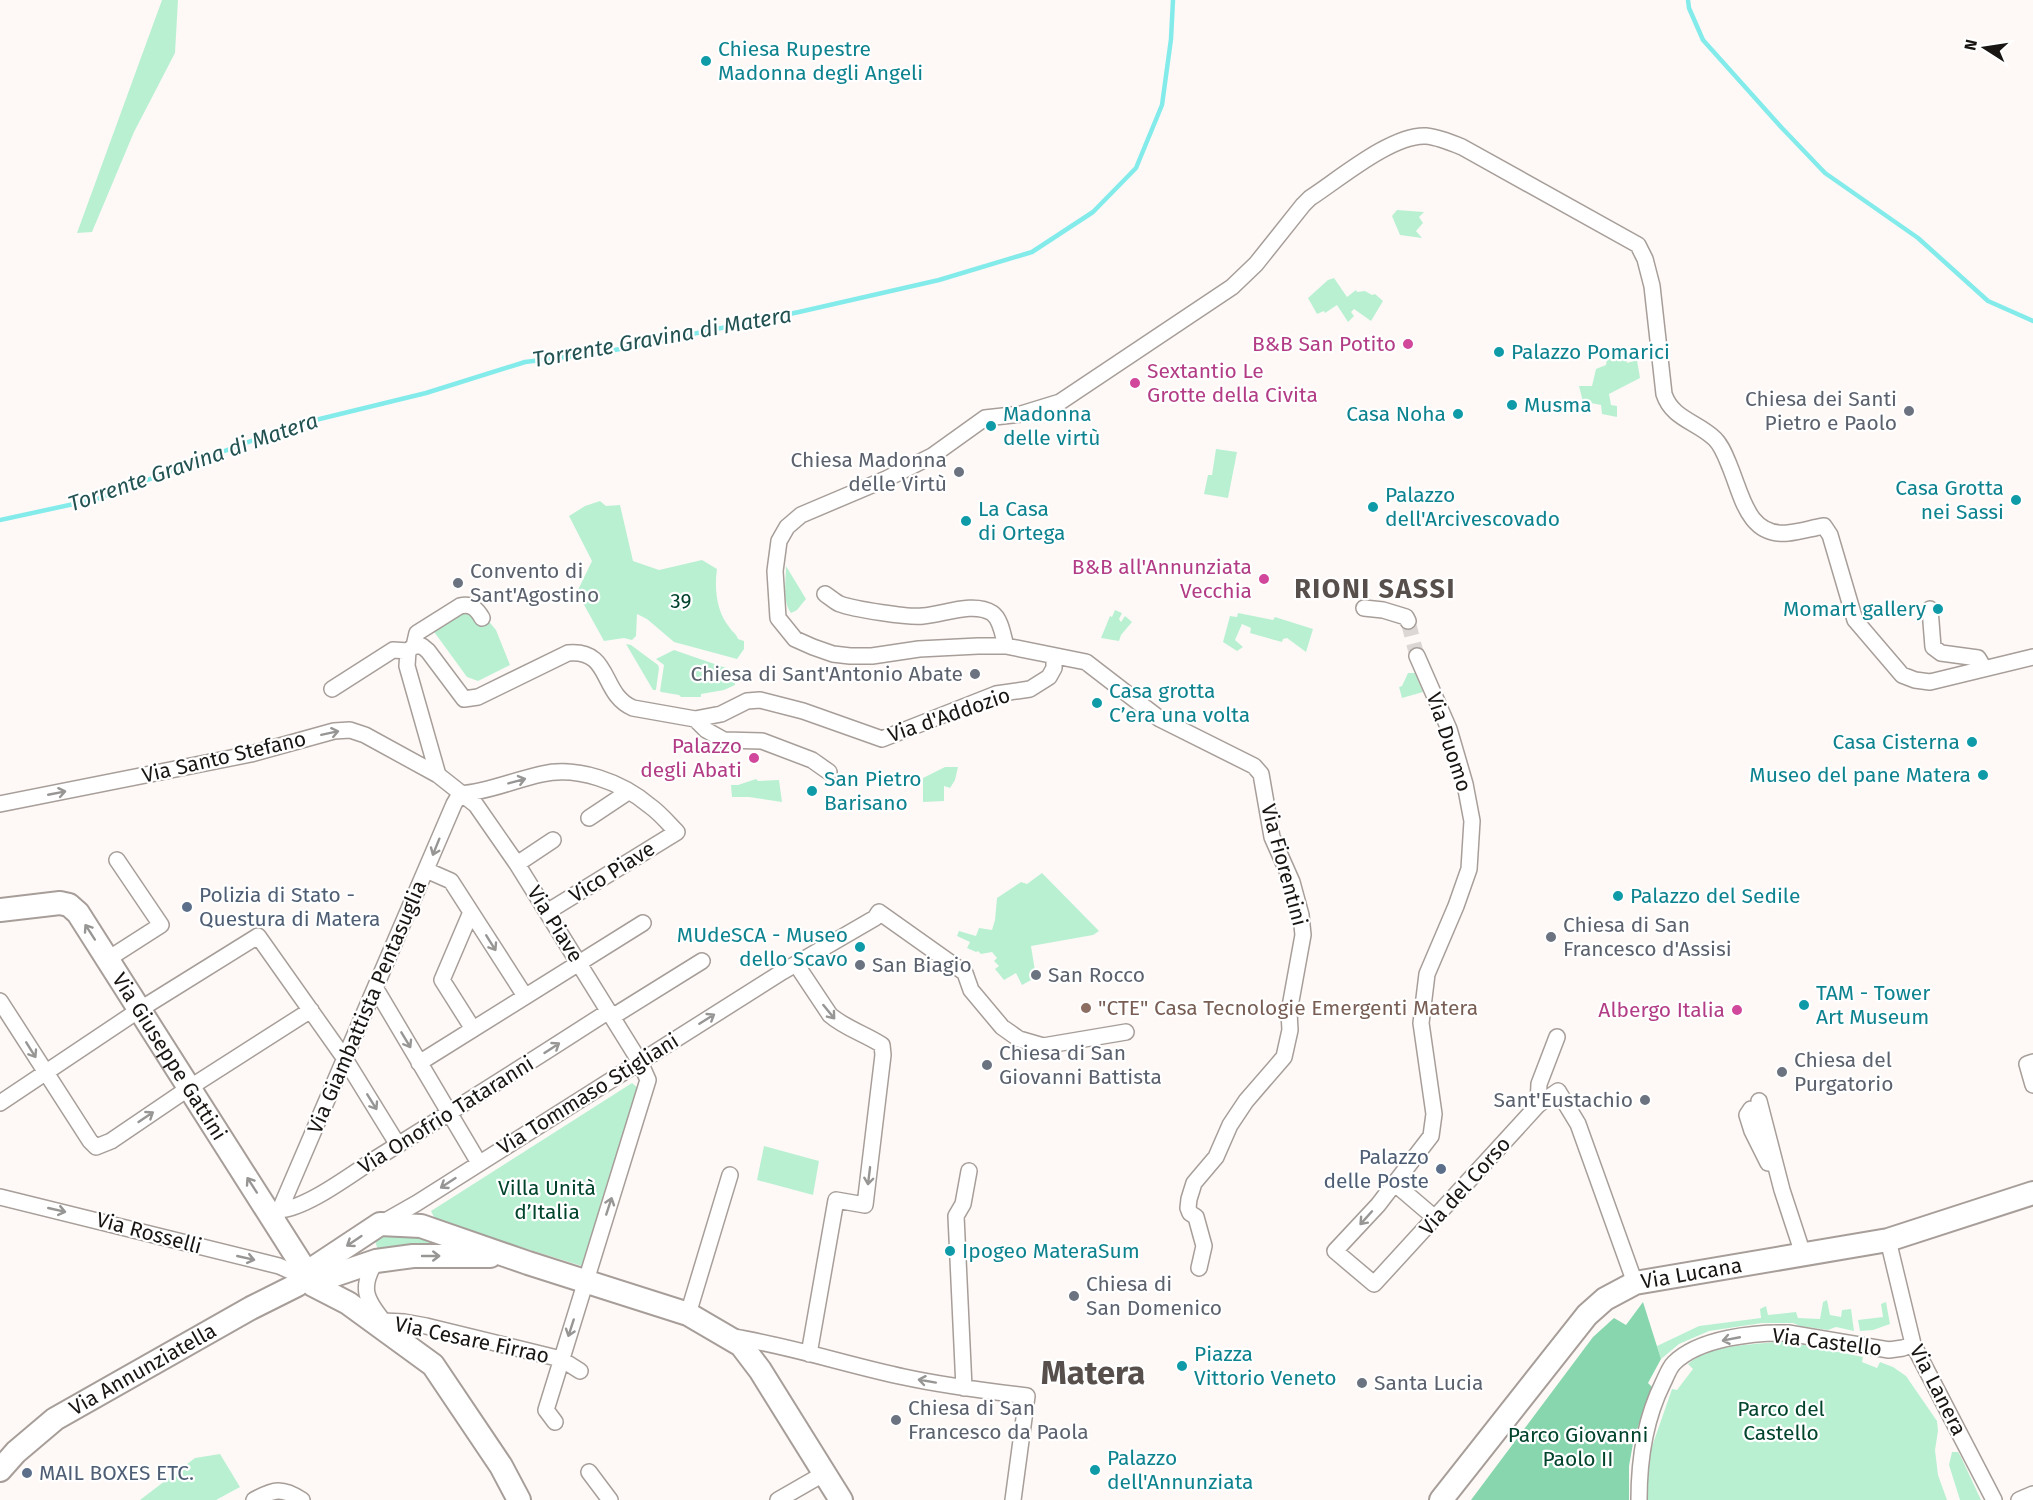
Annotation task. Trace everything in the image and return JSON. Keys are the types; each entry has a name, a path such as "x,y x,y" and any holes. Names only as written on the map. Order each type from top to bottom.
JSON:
{"street":[{"path":"1054,656 1006,646 911,649 872,656 833,654 795,639 778,618 775,571 779,541 787,527 801,515 886,479 932,456 985,418 1021,414 1060,402 1232,287 1256,264 1310,198 1384,149 1413,137 1426,136 1462,147 1638,245 1645,259 1652,286 1653,309 1666,400 1678,415 1716,440 1755,523 1773,533 1788,533 1824,526 1835,550 1855,620 1902,675 1930,682 2033,657"},
{"path":"778,548 790,561"},
{"path":"825,594 840,604 912,616 925,616 954,610 990,611 997,618 1006,646"},
{"path":"482,618 474,607 466,604 460,606 417,633 411,649 407,666 438,775 460,794 473,793 545,773 580,772 615,784 628,792 589,818"},
{"path":"1364,608 1383,610 1406,617 1408,621"},
{"path":"1930,609 1933,647 1941,653 1978,658 1984,668"},
{"name":"Via d'Addozio","path":"411,649 422,646 428,651 464,699 478,697 568,653 580,652 590,655 600,666 616,696 624,704 633,708 695,719 721,714 747,701 760,700 803,711 882,739 996,694 1030,689 1049,677 1054,668 1054,656"},
{"path":"332,689 393,650 411,649"},
{"name":"Via Fiorentini","path":"1054,656 1086,662 1160,719 1248,763 1261,774 1272,837 1292,882 1301,915 1303,935 1289,1012 1290,1030 1286,1051 1280,1062 1235,1117 1216,1157 1194,1183 1189,1199 1188,1208 1190,1213 1196,1217 1204,1246 1199,1268"},
{"name":"Via Duomo","path":"1374,1284 1335,1251 1378,1205 1431,1136 1434,1114 1421,1023 1427,974 1456,906 1469,868 1472,829 1465,784 1449,729 1418,656"},
{"path":"695,719 706,730 724,740 762,741 812,760 829,771"},
{"name":"Via Santo Stefano","path":"0,804 251,754 334,731 350,730 365,735 438,775"},
{"name":"Vico Piave","path":"547,912 677,832 650,805 628,792"},
{"name":"Via Piave","path":"460,794 476,805 517,864 640,1062"},
{"name":"Via Giambattista Pentasuglia","path":"277,1216 460,794"},
{"path":"517,864 553,840"},
{"path":"108,959 161,925 117,860"},
{"path":"426,870 451,881 525,996"},
{"name":"Via Giuseppe Gattini","path":"0,910 60,903 69,905 78,914 189,1088 277,1216 306,1278"},
{"path":"471,912 442,980 473,1029"},
{"name":"Via Tommaso Stigliani","path":"380,1224 796,964 864,922 875,918 879,912 965,973 971,990 1002,1027 1019,1039 1043,1046 1126,1032"},
{"path":"419,1063 643,923"},
{"path":"0,1103 139,1010 258,936 345,1059 398,1145"},
{"name":"Via Onofrio Tataranni","path":"277,1216 314,1197 611,1014 702,961"},
{"path":"796,964 830,1015 837,1022 882,1045 883,1055 866,1205 836,1200 809,1353"},
{"path":"376,989 479,1163"},
{"path":"0,1000 44,1072 90,1141 96,1146 111,1141 311,1010"},
{"path":"1538,1105 1539,1084 1557,1037"},
{"path":"555,1422 546,1410 648,1080 640,1062"},
{"path":"2033,1062 2027,1064 2033,1085"},
{"name":"Via del Corso","path":"1374,1284 1538,1105 1558,1091 1578,1124 1635,1283"},
{"path":"1759,1104 1782,1190 1803,1254"},
{"path":"964,1388 956,1216 963,1204 969,1171"},
{"path":"688,1314 730,1174"},
{"path":"1394,1183 1435,1218"},
{"name":"Via Lucana","path":"1441,1500 1587,1315 1605,1299 1635,1283 1887,1240 2033,1193"},
{"name":"Via Rosselli","path":"0,1197 279,1266 306,1278"},
{"path":"306,1278 380,1224 421,1226 585,1282 688,1314 732,1340 760,1370 841,1500"},
{"name":"Via Lanera","path":"1887,1240 1913,1344 1994,1500"},
{"path":"306,1278 376,1261 413,1256 507,1256"},
{"path":"376,1261 367,1275 366,1294 388,1328"},
{"path":"306,1278 388,1328 433,1365 501,1466 519,1500"},
{"name":"Via Annunziatella","path":"0,1470 16,1452 55,1419 306,1278"},
{"name":"Via Cesare Firrao","path":"388,1328 404,1322 426,1326 561,1359 580,1371"},
{"name":"Via Castello","path":"1639,1500 1642,1448 1655,1399 1674,1363 1694,1348 1719,1341 1771,1333 1788,1333 1889,1350 1913,1344"},
{"path":"732,1340 771,1343 903,1377 964,1388 1027,1395 1013,1500"},
{"path":"590,1472 610,1500"},
{"path":"778,1500 825,1473"},
{"path":"254,1500 272,1491 285,1491 302,1500"},
{"path":"2019,1500 2033,1494"}],"green space":[{"path":"162,0 178,0 175,53 134,132 92,232 77,233"},
{"path":"1397,210 1424,212 1419,217 1423,223 1416,231 1422,238 1400,235 1392,216"},
{"path":"1334,278 1347,297 1356,290 1357,292 1365,291 1372,295 1375,294 1383,301 1371,321 1354,309 1351,312 1354,316 1348,322 1337,305 1325,313 1324,311 1317,314 1308,298 1328,280"},
{"path":"1608,353 1628,354 1627,363 1637,360 1640,378 1609,394 1611,405 1617,406 1617,417 1602,414 1601,405 1591,403 1592,412 1585,410 1579,386 1592,386 1596,369 1606,365"},
{"path":"1216,449 1237,452 1228,498 1204,494 1208,475 1212,475"},
{"name":"39","path":"600,501 606,506 620,505 633,561 659,570 702,560 717,569 716,593 719,608 738,639 744,641 744,649 737,659 674,642 647,619 637,614 636,636 632,640 624,638 604,641 577,592 592,561 569,516 585,506"},
{"path":"786,566 806,599 797,610 791,613 785,597"},
{"path":"462,610 486,618 496,630 510,665 478,681 467,677 432,629"},
{"path":"1115,610 1122,613 1119,619 1121,622 1125,616 1132,622 1119,641 1101,638 1110,616 1112,617"},
{"path":"1238,613 1273,620 1275,617 1313,629 1306,652 1287,638 1282,642 1250,633 1251,628 1242,624 1235,640 1243,647 1237,651 1223,642 1230,616 1237,617"},
{"path":"626,644 631,645 658,665 656,690 653,690"},
{"path":"674,650 732,670 735,685 724,690 701,694 701,697 681,697 661,692 664,665 656,659"},
{"path":"1408,673 1415,673 1423,692 1402,698 1399,687 1402,686"},
{"path":"945,767 958,767 955,780 950,788 944,786 944,801 923,802 923,778"},
{"path":"756,779 758,781 779,780 782,802 732,797 731,785"},
{"path":"1042,873 1099,931 1093,935 1031,946 1035,971 1033,979 1022,985 1016,973 1004,980 995,969 999,966 994,961 997,958 992,952 981,954 967,948 970,942 957,936 959,931 976,936 979,928 992,930 997,898 1021,882 1027,884"},
{"name":"Villa Unità d’Italia","path":"632,1083 638,1088 582,1266 436,1221 431,1211"},
{"path":"764,1146 819,1161 813,1195 757,1180"},
{"path":"402,1232 465,1247 380,1256 375,1241 385,1235"},
{"path":"1827,1300 1830,1315 1841,1317 1842,1310 1851,1309 1854,1331 1836,1327 1828,1330 1793,1323 1762,1323 1709,1331 1679,1344 1661,1359 1657,1346 1699,1326 1761,1318 1760,1309 1766,1306 1768,1315 1796,1312 1798,1318 1820,1319 1823,1302"},
{"name":"Parco Giovanni Paolo II","path":"1643,1302 1661,1359 1648,1383 1652,1387 1634,1438 1629,1466 1629,1500 1471,1500 1593,1337 1614,1318 1626,1325"},
{"path":"1886,1302 1890,1324 1873,1330 1860,1331 1858,1320 1883,1317 1881,1304"},
{"name":"Parco del Castello","path":"1784,1341 1863,1357 1862,1362 1877,1368 1880,1362 1906,1376 1937,1421 1935,1450 1938,1475 1947,1500 1648,1500 1648,1458 1672,1389 1677,1390 1693,1369 1688,1364 1697,1357 1720,1349"},
{"path":"1952,1452 1958,1452 1981,1500 1960,1500 1949,1465"},
{"path":"220,1454 240,1487 216,1500 140,1500 195,1458"}],"waterway":[{"name":"Torrente Gravina di Matera","path":"0,520 97,499 291,426 426,393 525,362 605,352 799,312 939,280 1032,252 1093,212 1136,168 1162,105 1171,39 1173,0"},
{"name":"Torrente Gravina di Matera","path":"1688,0 1689,8 1703,40 1825,173 1918,238 1988,301 2033,321"}],"tunnel":[{"path":"1408,621 1417,656"}],"place":[{"name":"Chiesa Rupestre Madonna degli Angeli","path":"706,61"},
{"name":"B&B San Potito","path":"1408,344"},
{"name":"Palazzo Pomarici","path":"1499,352"},
{"name":"Sextantio Le Grotte della Civita","path":"1135,383"},
{"name":"Musma","path":"1512,405"},
{"name":"Chiesa dei Santi Pietro e Paolo","path":"1909,411"},
{"name":"Casa Noha","path":"1458,414"},
{"name":"Madonna delle virtù","path":"991,426"},
{"name":"Chiesa Madonna delle Virtù","path":"959,472"},
{"name":"Casa Grotta nei Sassi","path":"2016,500"},
{"name":"Palazzo dell'Arcivescovado","path":"1373,507"},
{"name":"La Casa di Ortega","path":"966,521"},
{"name":"B&B all'Annunziata Vecchia","path":"1264,579"},
{"name":"Convento di Sant'Agostino","path":"458,583"},
{"name":"Momart gallery","path":"1938,609"},
{"name":"Chiesa di Sant'Antonio Abate","path":"975,674"},
{"name":"Casa grotta C’era una volta","path":"1097,703"},
{"name":"Casa Cisterna","path":"1972,742"},
{"name":"Palazzo degli Abati","path":"754,758"},
{"name":"Museo del pane Matera","path":"1983,775"},
{"name":"San Pietro Barisano","path":"812,791"},
{"name":"Palazzo del Sedile","path":"1618,896"},
{"name":"Polizia di Stato - Questura di Matera","path":"187,907"},
{"name":"Chiesa di San Francesco d'Assisi","path":"1551,937"},
{"name":"MUdeSCA - Museo dello Scavo","path":"860,947"},
{"name":"San Biagio","path":"860,965"},
{"name":"San Rocco","path":"1036,975"},
{"name":"TAM - Tower Art Museum","path":"1804,1005"},
{"name":"\"CTE\" Casa Tecnologie Emergenti Matera","path":"1086,1008"},
{"name":"Albergo Italia","path":"1737,1010"},
{"name":"Chiesa di San Giovanni Battista","path":"987,1065"},
{"name":"Chiesa del Purgatorio","path":"1782,1072"},
{"name":"Sant'Eustachio","path":"1645,1100"},
{"name":"Palazzo delle Poste","path":"1441,1169"},
{"name":"Ipogeo MateraSum","path":"950,1251"},
{"name":"Chiesa di San Domenico","path":"1074,1296"},
{"name":"Piazza Vittorio Veneto","path":"1182,1366"},
{"name":"Santa Lucia","path":"1362,1383"},
{"name":"Chiesa di San Francesco da Paola","path":"896,1420"},
{"name":"Palazzo dell'Annunziata","path":"1095,1470"},
{"name":"MAIL BOXES ETC.","path":"27,1473"}],"district":[{"name":"RIONI SASSI","path":"1375,589"},
{"name":"Matera","path":"1093,1373"}]}
